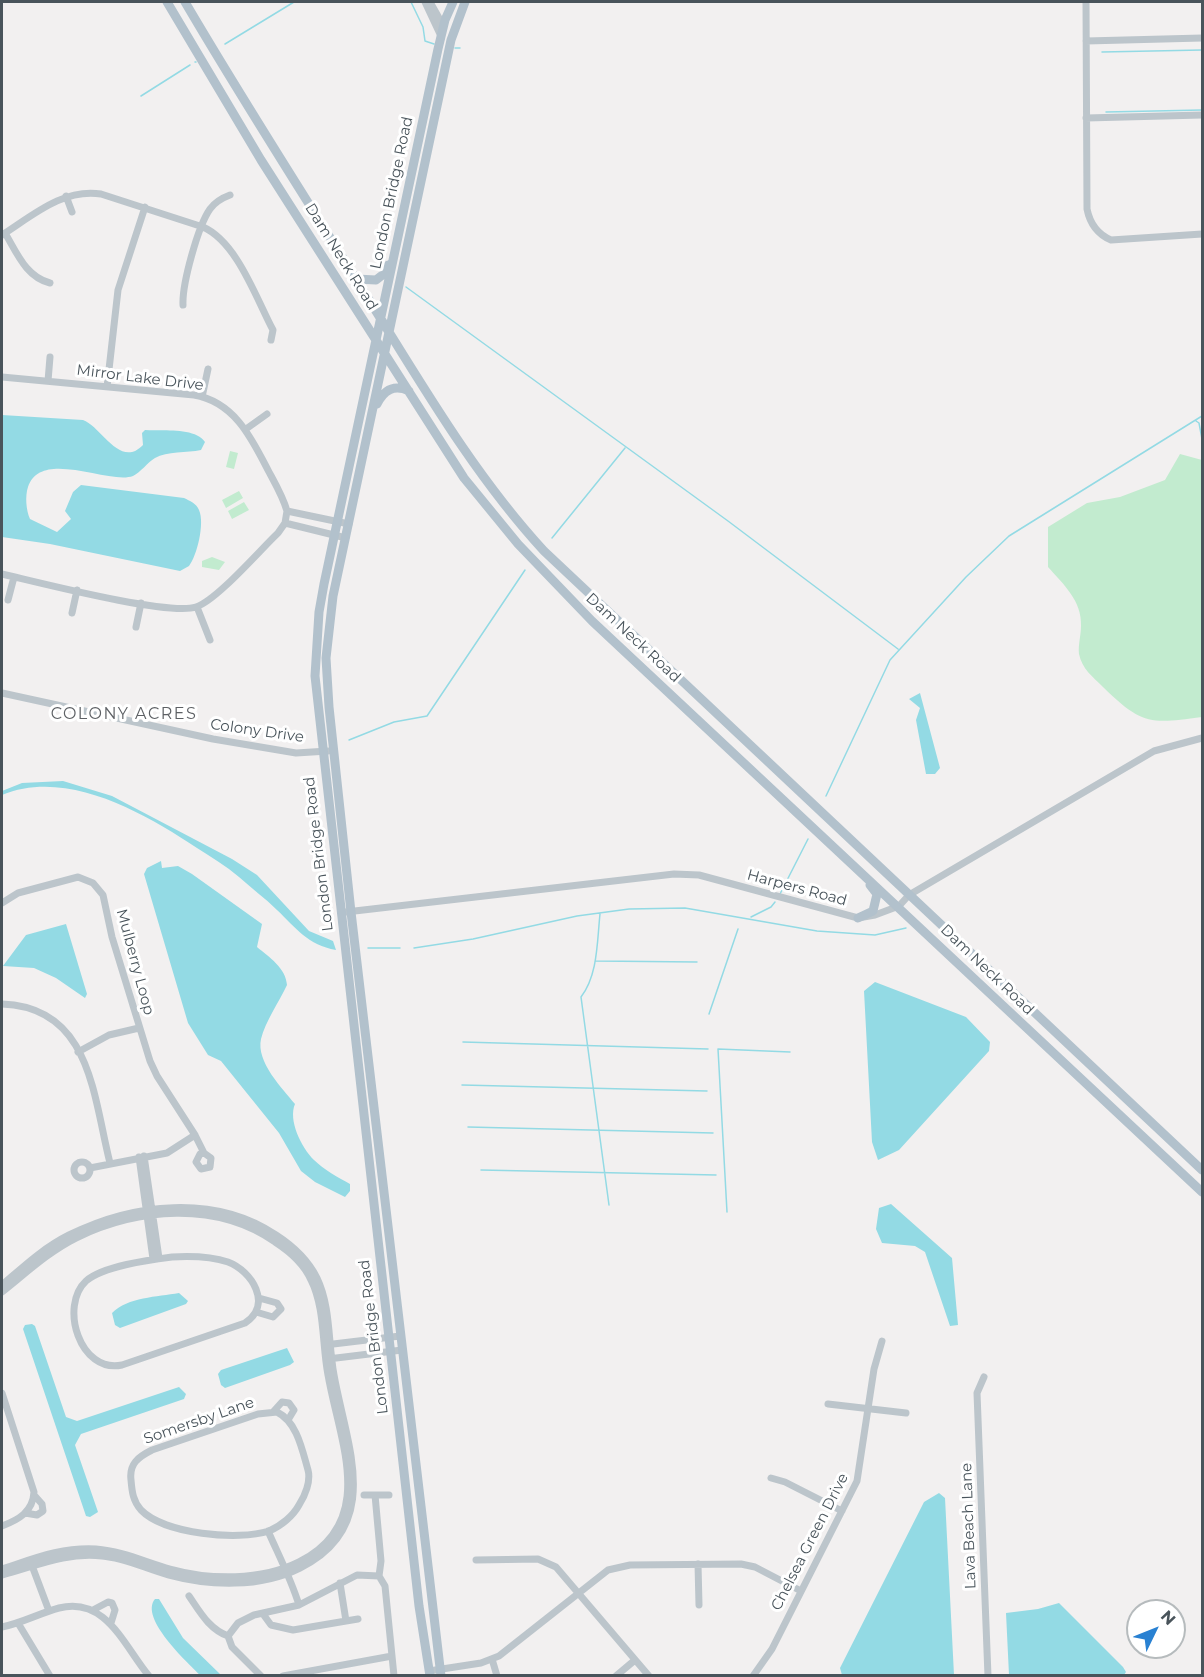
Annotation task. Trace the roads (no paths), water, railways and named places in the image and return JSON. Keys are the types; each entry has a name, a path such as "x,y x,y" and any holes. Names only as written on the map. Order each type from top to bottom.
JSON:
{"main road":[{"name":"Dam Neck Road","path":"167,2 261,160 464,478 518,544 592,621 1203,1192"},
{"name":"Dam Neck Road","path":"185,2 270,144 482,476 529,535 1203,1170"},
{"path":"438,105 436,87 446,39 443,26 453,2"},
{"path":"438,105 454,28 465,2"},
{"name":"London Bridge Road","path":"430,1673 419,1606 322,751 316,691 316,638 319,612 443,26"},
{"name":"London Bridge Road","path":"438,105 329,618 326,678 351,912 440,1672"},
{"path":"356,279 372,281 385,273 394,235 402,217"},
{"path":"374,408 388,389 396,387 410,392"},
{"path":"825,838 833,850 878,894 873,911 858,918"}],"street":[{"path":"425,2 437,22 441,37"},
{"path":"430,2 443,26"},
{"path":"1086,2 1087,209 1090,222 1098,233 1111,240 1203,234"},
{"path":"1086,41 1203,39"},
{"path":"1086,118 1203,115"},
{"path":"50,283 38,279 26,269 3,234 66,196 92,192 145,207 203,227 216,234 231,250 273,330 272,340"},
{"path":"183,305 185,279 203,227 214,204 230,195"},
{"path":"66,196 72,212"},
{"path":"107,387 118,290 145,207"},
{"path":"48,381 50,357"},
{"path":"202,397 208,369"},
{"name":"Mirror Lake Drive","path":"2,377 202,397 225,409 246,429 286,511"},
{"path":"246,429 267,414"},
{"path":"2,574 168,608 197,607 213,596 278,533 285,523 286,511 349,524"},
{"path":"285,523 346,538"},
{"path":"8,600 14,577"},
{"path":"72,614 77,590"},
{"path":"136,627 141,603"},
{"path":"197,607 210,640"},
{"name":"Colony Drive","path":"2,693 213,739 296,753 334,751"},
{"name":"Harpers Road","path":"341,913 687,874 858,918 875,915 899,906 909,895 1154,751 1203,738"},
{"name":"Mulberry Loop","path":"2,903 18,893 83,878 93,883 103,895 139,1028 157,1076 204,1153"},
{"path":"2,1004 25,1005 48,1015 60,1026 78,1052 94,1086 110,1163"},
{"path":"78,1052 109,1035 139,1028"},
{"path":"90,1168 166,1153 195,1135"},
{"path":"142,1157 156,1259"},
{"path":"2,1285 40,1253 69,1235 111,1218 186,1207 222,1211 255,1223 290,1245 310,1266 320,1286 329,1359 354,1462 354,1496 346,1520 333,1541 314,1560 257,1581 211,1582 168,1575 117,1558 89,1555 64,1556 2,1569"},
{"path":"2,1292 38,1262 75,1239 109,1225 150,1213"},
{"path":"188,1257 226,1262 248,1276 259,1298 256,1312 245,1323 122,1365 107,1365 98,1362 84,1346 72,1312 77,1293 87,1281 98,1274 156,1259 188,1257"},
{"path":"256,1312 273,1317 281,1309 277,1303 259,1298"},
{"path":"327,1345 400,1336"},
{"name":"Chelsea Green Drive","path":"753,1676 768,1656 860,1474 874,1369 882,1341"},
{"path":"329,1359 402,1350"},
{"name":"Lava Beach Lane","path":"984,1377 977,1393 988,1676"},
{"path":"2,1393 34,1495 42,1504 43,1511 37,1515 25,1514 2,1526"},
{"path":"273,1412 282,1402 289,1403 294,1410 288,1420"},
{"path":"828,1404 906,1413"},
{"name":"Somersby Lane","path":"273,1412 288,1420 309,1473 307,1486 294,1514 268,1531 235,1535 204,1534 153,1518 136,1503 132,1493 130,1473 138,1457 152,1450 258,1414 273,1412"},
{"path":"771,1478 785,1482 842,1510"},
{"path":"25,1514 34,1495"},
{"path":"375,1495 381,1561 379,1576 385,1586 394,1676"},
{"path":"364,1496 389,1495"},
{"path":"268,1531 299,1605"},
{"path":"476,1560 532,1559 545,1561 562,1572 649,1676"},
{"path":"2,1575 31,1562"},
{"path":"31,1562 49,1611"},
{"path":"698,1564 699,1605"},
{"path":"430,1673 492,1659 508,1649 603,1573 623,1566 748,1565 801,1591"},
{"path":"228,1636 245,1618 299,1605 357,1575 379,1576"},
{"path":"340,1583 346,1621"},
{"path":"189,1596 205,1620 218,1632 228,1636 232,1647 261,1676"},
{"path":"93,1610 108,1602 112,1603 115,1610 111,1623"},
{"path":"2,1627 49,1611 75,1606 93,1610 111,1623 149,1676"},
{"path":"263,1614 271,1625 292,1630 358,1619"},
{"path":"18,1623 50,1676"},
{"path":"283,1676 392,1656"},
{"path":"492,1659 497,1676"},
{"path":"616,1676 635,1660"}],"water":[{"path":"2,415 83,420 112,444 127,452 135,451 143,445 142,433 145,430 186,432 200,437 205,442 201,450 160,456 133,476 108,476 76,470 47,470 35,476 26,495 30,519 57,532 71,519 65,511 73,492 81,485 184,498 193,502 201,516 199,539 195,555 189,566 180,571 50,544 2,537"},
{"path":"920,693 940,768 935,774 926,774 916,720 920,708 909,699"},
{"path":"63,781 112,796 232,859 257,875 309,931 333,941 336,950 326,948 303,935 268,901 224,865 153,821 129,809 104,798 52,787 27,788 2,795 2,791 22,783"},
{"path":"161,861 162,868 178,866 262,924 257,947 284,973 287,985 263,1032 260,1048 262,1057 271,1074 295,1104 293,1118 297,1133 305,1148 322,1167 350,1184 350,1191 345,1197 315,1182 301,1171 279,1133 221,1061 208,1055 188,1023 144,874 147,868"},
{"path":"66,924 87,994 85,998 56,978 34,968 3,966 26,935"},
{"path":"875,982 966,1017 990,1042 989,1051 899,1150 878,1160 872,1142 864,991"},
{"path":"891,1204 952,1258 958,1325 950,1326 925,1252 915,1246 882,1243 876,1229 879,1208"},
{"path":"179,1293 188,1301 186,1304 120,1328 115,1325 112,1313 126,1304 143,1298"},
{"path":"25,1325 35,1326 66,1417 77,1421 179,1387 186,1394 184,1399 81,1434 75,1445 98,1512 90,1517 86,1516 23,1329"},
{"path":"287,1348 294,1362 290,1365 225,1388 221,1385 218,1374 221,1370"},
{"path":"939,1493 945,1498 954,1675 842,1675 840,1668 924,1502"},
{"path":"155,1599 159,1599 183,1638 221,1675 200,1675 176,1650 153,1617 152,1607"},
{"path":"1059,1603 1123,1667 1126,1672 1124,1675 1009,1675 1006,1613 1038,1609"}],"waterway":[{"path":"225,44 294,2"},
{"path":"411,2 423,27 425,41 434,44"},
{"path":"455,48 460,48"},
{"path":"1102,52 1202,50"},
{"path":"141,96 190,65"},
{"path":"1106,112 1202,110"},
{"path":"406,287 728,521 898,649"},
{"path":"826,796 890,660 966,577 1009,536 1202,416"},
{"path":"1196,421 1199,423 1202,439"},
{"path":"552,538 625,448"},
{"path":"349,740 394,722 427,716 525,570"},
{"path":"780,894 808,839"},
{"path":"751,917 771,907 775,902"},
{"path":"414,948 473,939 577,916 629,909 685,908 817,931 875,935 906,928"},
{"path":"600,914 594,968 581,997 609,1205"},
{"path":"709,1014 738,929"},
{"path":"368,948 400,948"},
{"path":"596,961 697,962"},
{"path":"463,1042 708,1049"},
{"path":"727,1212 718,1049 790,1052"},
{"path":"462,1085 707,1091"},
{"path":"468,1127 713,1133"},
{"path":"481,1170 716,1175"}],"district":[{"name":"COLONY ACRES","path":"124,714"}]}
